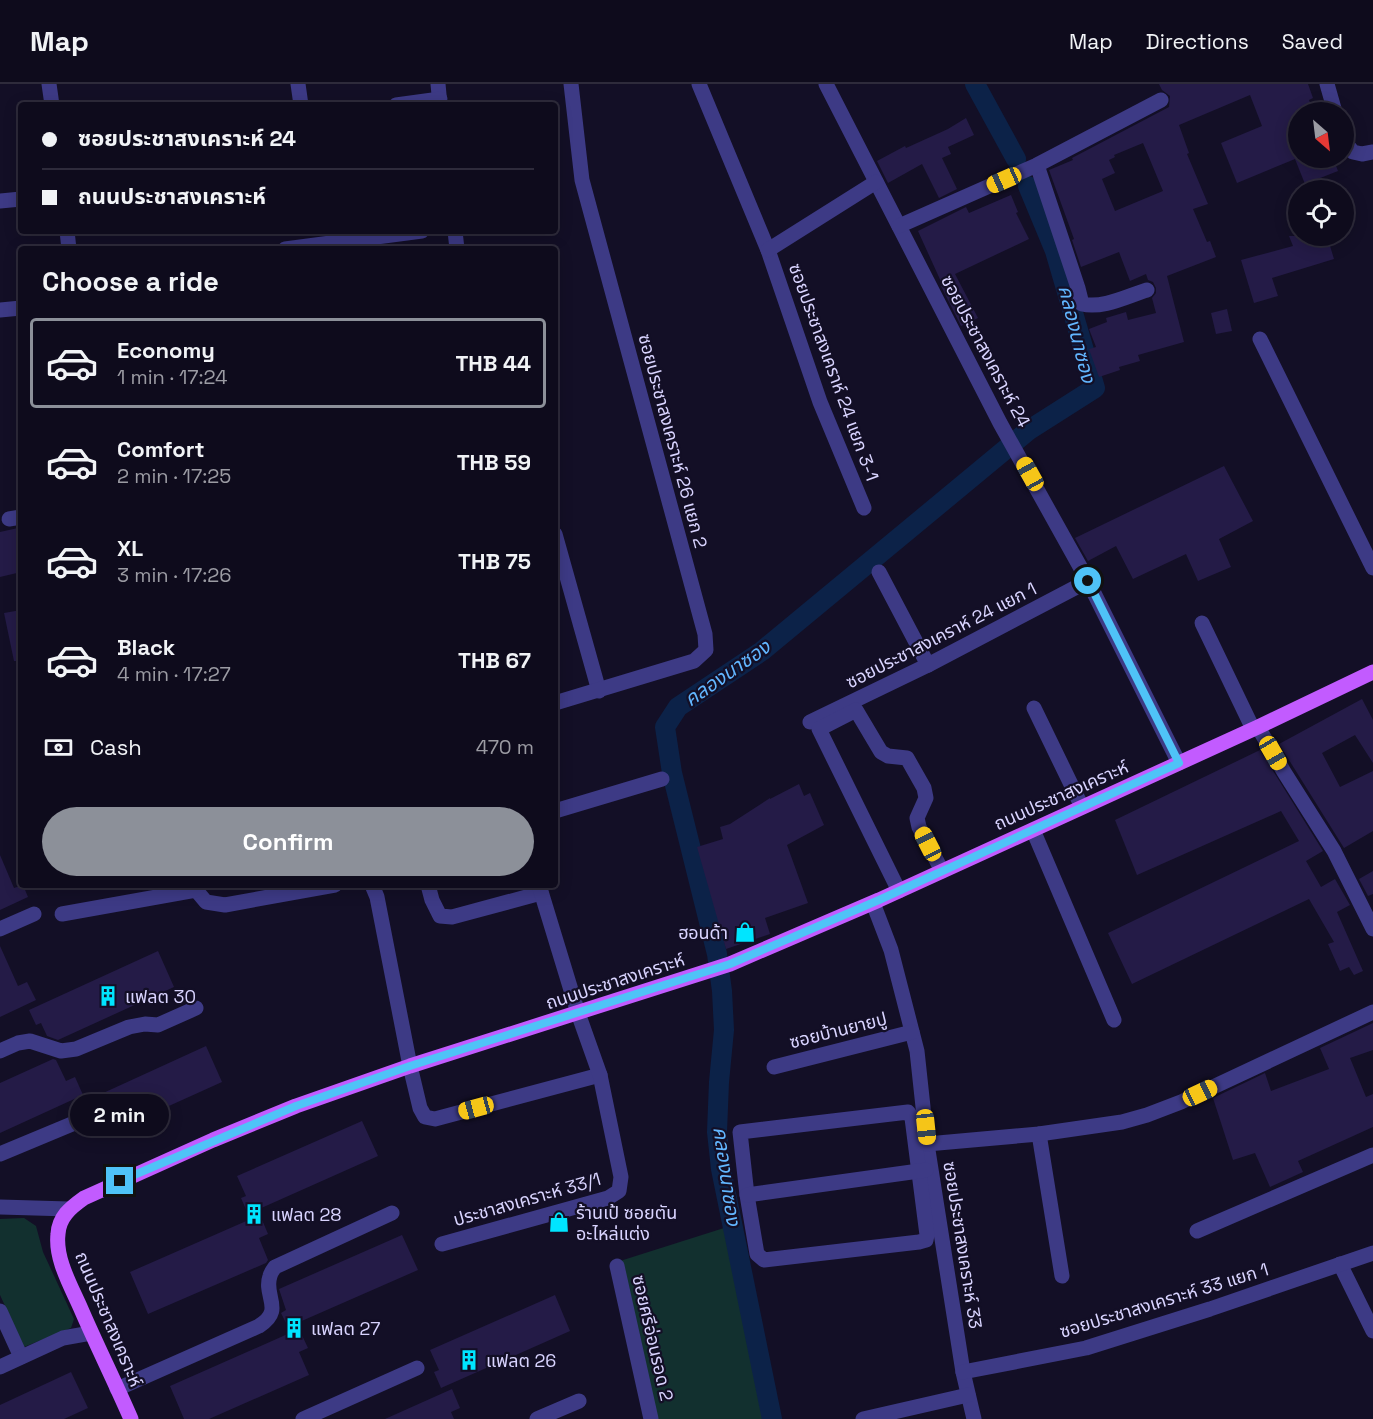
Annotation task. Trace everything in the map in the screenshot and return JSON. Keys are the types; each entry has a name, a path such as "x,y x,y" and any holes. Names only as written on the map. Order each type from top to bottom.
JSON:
{"main road":[{"name":"ถนนประชาสงเคราะห์","path":"131,1419 59,1256 57,1236 60,1222 69,1209 84,1198 254,1123 410,1066 730,964 873,903 1373,672"}],"street":[{"path":"49,84 52,102"},
{"path":"298,84 301,102"},
{"name":"ซอยประชาสงเคราะห์ 26 แยก 2","path":"558,702 694,661 706,650 702,622 582,180 571,84"},
{"name":"ซอยประชาสงเคราห์ 24 แยก 3-1","path":"699,84 768,250 820,402 864,508"},
{"name":"ซอยประชาสงเคราะห์ 24","path":"826,84 1000,423 1088,581 1179,763"},
{"path":"1326,84 1332,102"},
{"path":"410,102 439,96"},
{"path":"899,226 1037,165 1161,100"},
{"path":"1354,152 1362,154 1373,152"},
{"path":"1037,165 1082,304 1089,306 1109,303 1147,290"},
{"path":"768,250 876,182"},
{"path":"0,201 18,200"},
{"path":"308,246 399,234"},
{"path":"0,310 18,308"},
{"path":"1260,339 1373,568"},
{"path":"558,545 598,691"},
{"path":"879,572 928,665"},
{"name":"ซอยประชาสงเคราห์ 24 แยก 1","path":"810,722 928,665 1088,581"},
{"path":"1202,623 1256,728 1334,851 1373,929"},
{"path":"1034,708 1082,807"},
{"path":"899,891 819,729 856,710 881,752 888,756 907,758 924,788 926,798 917,818 919,827 942,871"},
{"path":"558,810 662,779"},
{"path":"1033,830 1114,1020"},
{"path":"62,914 190,888"},
{"path":"196,888 206,902 225,905 318,888"},
{"path":"373,888 377,897 410,1066 420,1108 425,1117 435,1119 600,1075"},
{"path":"429,888 440,916 452,917 540,889"},
{"name":"ประชาสงเคราะห์ 33/1","path":"442,1244 608,1198 619,1191 621,1177 600,1075 578,1013 540,889"},
{"name":"ซอยประชาสงเคราะห์ 33","path":"873,903 891,950 917,1051 927,1144 925,1171 974,1419"},
{"path":"0,929 34,914"},
{"path":"0,1051 18,1043 30,1041 61,1051 76,1049 129,1027 145,1024 158,1025 196,1008"},
{"path":"927,1144 1039,1134 1122,1122 1148,1115 1181,1102 1373,1012"},
{"name":"ซอยบ้านยายปู","path":"774,1066 912,1032"},
{"path":"908,1112 912,1118 925,1171 926,1240 764,1260 757,1254 747,1196 740,1132 908,1112"},
{"path":"0,1154 72,1124"},
{"path":"1039,1134 1062,1276"},
{"path":"1197,1231 1373,1155"},
{"path":"747,1196 925,1171"},
{"path":"0,1208 69,1209"},
{"path":"117,1389 260,1326 269,1320 272,1312 269,1276 275,1267 392,1213"},
{"name":"ซอยประชาสงเคราะห์ 33 แยก 1","path":"963,1372 1086,1348 1210,1309 1373,1253"},
{"path":"1340,1264 1373,1331"},
{"name":"ซอยศรีอ่อนรอด 2","path":"616,1266 651,1419"},
{"path":"0,1311 21,1357"},
{"path":"0,1366 63,1338 92,1332"},
{"path":"303,1419 417,1368"},
{"path":"863,1419 968,1395"},
{"path":"537,1419 579,1401"}],"green space":[{"path":"24,1218 36,1226 43,1252 74,1319 71,1328 24,1347 0,1295 0,1219"},
{"path":"724,1228 768,1419 656,1419 620,1261"}],"building":[{"path":"1159,84 1308,84 1313,98 1309,100 1310,102 1288,102 1288,162 1237,183 1221,143 1262,126 1250,95 1179,125 1189,153 1187,154 1208,204 1193,209 1216,257 1167,276 1184,342 1138,355 1140,361 1119,367 1120,370 1099,377 1089,349 1096,347 1089,329 1107,322 1106,318 1126,312 1128,320 1156,313 1152,298 1156,293 1156,288 1153,282 1148,280 1146,274 1130,281 1119,252 1081,267 1072,240 1074,239 1049,170 1073,160 1072,158 1169,107 1170,96 1162,90","holes":["1143,143 1163,191 1115,211 1102,179 1115,173 1109,160 1115,157 1114,155"]},
{"path":"966,118 974,135 948,147 951,154 942,158 957,189 939,198 922,164 888,183 877,161 905,146 906,148 948,129"},
{"path":"1299,168 1337,168 1338,171 1315,180 1303,180"},
{"path":"1011,195 1018,212 1016,213 1029,239 955,274 978,318 961,326 918,231 966,207 969,213"},
{"path":"1293,246 1330,246 1334,259 1272,278 1278,296 1254,303 1241,260"},
{"path":"1227,309 1232,331 1216,334 1211,313"},
{"path":"1224,466 1253,521 1219,539 1231,567 1198,581 1186,554 1133,579 1116,546 1088,561 1075,538"},
{"path":"18,528 18,573 0,577 0,532"},
{"path":"18,611 18,661 14,661 4,613"},
{"path":"1362,699 1373,720 1373,763 1355,735 1322,753 1340,787 1373,771 1373,831 1344,848 1279,744"},
{"path":"1260,750 1323,851 1306,861 1321,887 1335,879 1350,905 1337,912 1363,971 1354,975 1349,967 1340,971 1328,944 1334,942 1309,899 1132,984 1108,933 1299,841 1281,811 1137,875 1115,820"},
{"path":"799,784 804,796 810,793 824,825 787,845 808,903 765,918 770,934 726,949 697,847 723,839 720,827 730,824 770,798"},
{"path":"0,855 14,888 24,888 28,897 0,910"},
{"path":"1373,871 1373,894 1368,896 1359,879"},
{"path":"0,946 18,986 27,982 36,1000 0,1017"},
{"name":"แฟลต 30","path":"158,951 174,987 58,1040 47,1036 41,1023 36,1025 29,1010"},
{"path":"1373,1023 1373,1050 1350,1058 1366,1097 1373,1094 1373,1127 1298,1161 1303,1172 1270,1187 1255,1153 1233,1160 1213,1098 1265,1073 1271,1091 1329,1069 1320,1048"},
{"path":"206,1046 222,1082 98,1138 89,1118 84,1120 77,1105"},
{"path":"53,1059 56,1060 66,1081 75,1077 83,1095 0,1133 0,1083"},
{"path":"362,1121 378,1156 248,1214 241,1198 246,1196 237,1176"},
{"path":"260,1215 268,1234 259,1238 268,1260 266,1263 148,1314 130,1272"},
{"path":"402,1235 418,1270 288,1327 281,1313 286,1310 279,1289"},
{"name":"แฟลต 26","path":"555,1295 570,1331 441,1388 434,1372 439,1370 430,1350"},
{"path":"299,1329 308,1348 299,1352 309,1375 209,1419 184,1419 170,1386"},
{"path":"71,1372 88,1408 64,1419 0,1419 0,1405"},
{"path":"452,1389 460,1408 451,1412 454,1419 385,1419"}],"waterway":[{"name":"คลองนาซอง","path":"975,84 1016,159"},
{"name":"คลองนาซอง","path":"772,1419 721,1169 717,1132 724,1030 717,954 672,773 665,727 678,707 762,651 1029,430 1095,388 1055,251 1028,186"}],"place":[{"name":"ฮอนด้า","path":"745,932"},
{"name":"แฟลต 30","path":"108,996"},
{"name":"แฟลต 28","path":"254,1214"},
{"name":"ร้านเป้ ซอยตัน อะไหล่แต่ง","path":"559,1222"},
{"name":"แฟลต 27","path":"294,1328"},
{"name":"แฟลต 26","path":"469,1360"}],"route":[{"path":"120,1181 296,1106 410,1066 730,964 879,900 1179,763 1088,581"}]}
